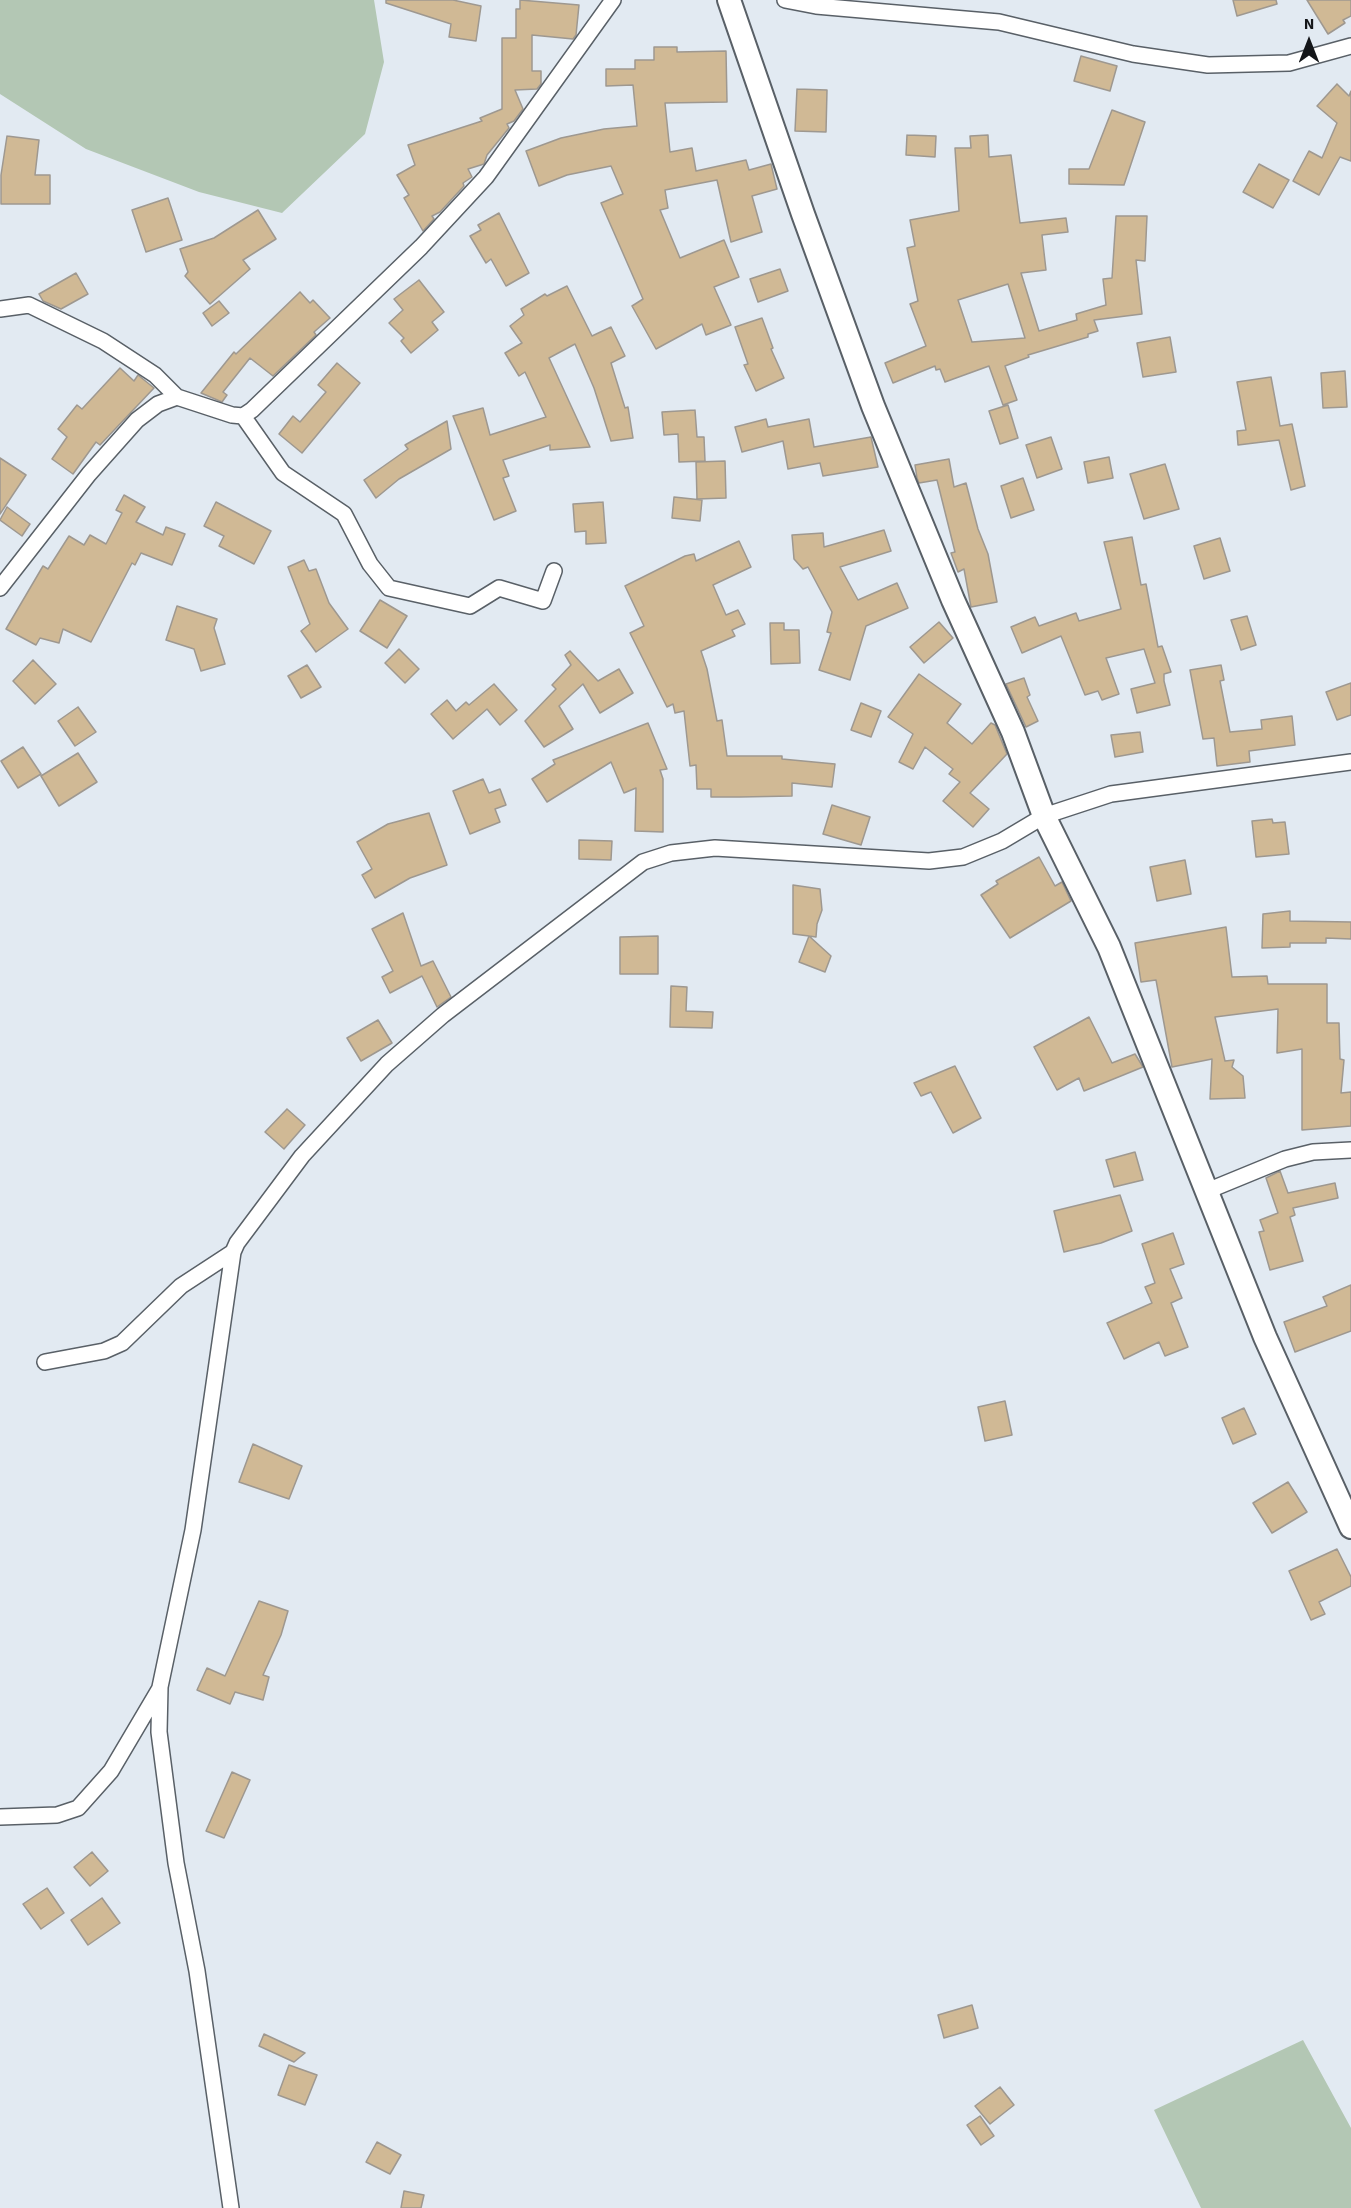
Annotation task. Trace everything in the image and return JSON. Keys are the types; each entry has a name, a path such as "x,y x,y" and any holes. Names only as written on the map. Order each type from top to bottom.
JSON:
{"street":[{"path":"0,309 29,305 103,341 155,375 177,397 232,415 243,416 421,247 486,177 614,0"},
{"path":"729,0 802,214 873,406 953,600 1013,732 1044,816 1109,947 1265,1337 1351,1527"},
{"path":"785,0 816,6 999,22 1132,54 1208,65 1289,63 1351,46"},
{"path":"0,588 89,474 137,420 158,404 177,397"},
{"path":"243,416 283,472 344,514 369,564 389,588 470,606 499,588 543,601 554,571"},
{"path":"231,2208 197,1971 176,1863 159,1732 160,1687 193,1530 233,1252 237,1243 302,1156 387,1064 443,1015 643,862 671,853 715,848 930,861 973,853 1002,841 1044,816 1111,794 1351,762"},
{"path":"1207,1191 1285,1159 1313,1152 1351,1150"},
{"path":"45,1362 104,1351 122,1343 181,1286 233,1252"},
{"path":"0,1817 57,1815 78,1808 111,1772 160,1687"}],"green space":[{"path":"0,0 374,0 384,62 365,134 282,213 199,192 86,149 0,94"},
{"path":"1303,2040 1351,2128 1351,2208 1201,2208 1154,2110"}],"building":[{"path":"386,0 453,0 481,6 476,41 449,37 451,24 386,3"},
{"path":"520,0 579,5 576,35 573,39 532,35 532,71 541,71 541,84 537,89 515,90 523,109 514,121 507,124 509,128 487,155 484,164 468,169 472,177 463,183 464,186 440,212 432,216 434,219 423,231 404,198 409,195 397,175 415,165 408,145 482,121 480,118 502,109 502,38 516,38 516,9 520,9"},
{"path":"1233,0 1276,0 1277,4 1237,16"},
{"path":"1307,0 1351,0 1351,16 1343,20 1345,23 1328,34"},
{"path":"654,47 677,47 677,52 726,51 727,102 665,103 670,152 692,148 696,171 746,160 749,170 771,164 777,189 752,196 762,232 731,242 717,180 665,190 668,208 660,210 680,258 724,240 739,277 714,287 731,325 706,335 702,324 656,349 632,306 643,299 601,203 623,194 611,166 567,175 539,186 526,151 561,138 604,129 637,126 633,85 606,86 606,69 635,69 635,60 654,60"},
{"path":"1081,56 1117,66 1110,91 1074,81"},
{"path":"1337,84 1349,96 1351,91 1351,161 1340,157 1319,195 1293,181 1309,151 1322,158 1337,123 1317,106"},
{"path":"797,89 827,90 826,132 795,131"},
{"path":"1112,110 1145,122 1124,185 1069,184 1069,169 1089,169"},
{"path":"907,135 936,136 935,157 906,155"},
{"path":"988,135 989,157 1011,155 1020,223 1066,218 1068,232 1042,235 1046,270 1021,273 1039,331 1077,320 1076,314 1106,305 1103,279 1112,278 1116,216 1147,216 1145,261 1136,260 1142,314 1094,320 1098,331 1088,334 1088,337 1028,355 1029,357 1005,366 1017,400 1003,405 989,366 945,382 940,369 936,370 935,366 893,383 885,363 926,346 910,304 918,301 907,248 915,246 910,220 959,211 955,148 971,148 970,136","holes":["1008,284 1025,338 972,342 958,300"]},
{"path":"7,136 39,140 35,175 50,175 50,204 1,204 1,175"},
{"path":"1259,164 1289,180 1273,208 1243,192"},
{"path":"168,198 182,240 146,252 132,210"},
{"path":"258,210 276,239 243,260 250,269 210,304 185,276 188,272 180,249 214,238"},
{"path":"499,213 529,273 506,286 491,259 486,263 470,236 481,230 478,225"},
{"path":"780,269 788,291 758,302 750,279"},
{"path":"76,273 88,294 61,309 43,301 39,294"},
{"path":"419,280 444,312 432,322 438,330 411,353 401,341 404,338 389,323 403,310 394,299"},
{"path":"567,286 592,336 611,327 625,356 611,363 625,408 628,407 633,438 611,441 594,388 575,344 549,358 590,447 550,450 550,445 503,460 509,476 503,478 516,511 494,520 453,416 483,408 490,435 546,417 525,372 519,376 505,353 522,343 510,326 524,315 521,309 545,294 547,296"},
{"path":"300,292 310,303 313,300 330,318 314,332 316,335 273,376 250,358 223,392 227,395 222,402 201,393 234,352 236,354"},
{"path":"219,301 229,313 212,326 203,313"},
{"path":"762,318 773,348 771,349 784,378 756,391 744,365 748,364 735,327"},
{"path":"1170,337 1176,372 1143,377 1137,343"},
{"path":"337,363 360,383 302,453 279,434 293,416 300,422 326,392 318,385"},
{"path":"120,368 134,381 138,375 154,388 100,445 96,442 73,474 52,459 67,437 58,429 77,405 82,409"},
{"path":"1345,371 1347,407 1323,408 1321,373"},
{"path":"1271,377 1280,426 1292,424 1305,486 1291,490 1279,440 1238,445 1237,431 1246,430 1237,382"},
{"path":"1008,405 1018,438 1000,444 989,411"},
{"path":"695,410 697,437 704,437 705,461 679,462 678,434 664,435 662,412"},
{"path":"766,419 768,427 809,419 814,447 871,437 878,467 823,476 820,463 788,469 783,441 742,452 735,427"},
{"path":"447,421 451,449 399,479 376,498 364,480 408,449 405,445"},
{"path":"1051,437 1062,469 1037,478 1026,445"},
{"path":"1109,457 1113,478 1088,483 1084,462"},
{"path":"0,458 26,475 0,514"},
{"path":"949,459 954,487 966,483 978,529 988,554 997,602 971,607 964,569 958,572 951,553 955,552 937,480 919,483 917,478 915,465"},
{"path":"725,461 726,498 697,499 696,462"},
{"path":"1165,464 1179,509 1144,519 1130,474"},
{"path":"1023,478 1034,510 1011,518 1001,486"},
{"path":"124,495 145,507 136,522 163,535 166,527 185,534 172,565 141,553 135,565 132,563 91,642 63,629 59,643 40,638 36,645 6,629 43,566 48,569 69,536 84,545 90,535 106,544 122,513 116,510"},
{"path":"674,497 702,500 700,521 672,518"},
{"path":"216,502 271,531 254,564 219,546 224,536 204,526"},
{"path":"603,502 606,543 586,544 586,531 575,532 573,504"},
{"path":"7,507 30,524 22,536 0,520"},
{"path":"884,530 891,551 840,567 858,600 897,583 908,608 866,626 850,680 819,670 831,633 827,632 832,612 808,567 803,569 794,559 792,535 823,533 824,547"},
{"path":"1132,537 1141,585 1146,584 1158,647 1162,646 1171,672 1164,674 1170,705 1137,713 1131,689 1155,683 1144,649 1106,658 1119,694 1102,700 1098,691 1085,695 1061,636 1022,653 1011,627 1035,617 1039,626 1076,613 1079,621 1121,609 1104,542"},
{"path":"1220,538 1230,571 1204,579 1194,546"},
{"path":"739,541 751,567 713,585 726,615 738,610 745,624 732,630 735,636 701,651 707,669 717,721 722,720 727,756 782,756 782,759 835,764 832,787 792,783 792,796 740,797 711,797 711,789 697,789 696,765 690,766 684,711 675,713 673,704 667,707 630,633 644,626 625,586 685,556 694,554 696,561"},
{"path":"304,560 309,571 316,569 329,603 348,629 316,652 301,631 310,624 288,567"},
{"path":"380,600 407,616 387,648 360,631"},
{"path":"177,606 217,619 214,628 225,664 201,671 194,649 166,640"},
{"path":"1247,616 1256,645 1241,650 1231,620"},
{"path":"939,622 953,638 924,663 910,647"},
{"path":"770,623 784,623 784,630 799,630 800,663 771,664"},
{"path":"399,649 419,669 405,683 385,663"},
{"path":"570,651 598,681 619,669 633,693 600,713 583,684 559,706 573,729 544,747 525,721 556,689 552,685 571,665 565,655"},
{"path":"33,660 56,684 35,704 13,681"},
{"path":"307,665 321,687 301,698 288,676"},
{"path":"1221,665 1224,680 1220,681 1230,732 1262,729 1261,720 1292,716 1295,745 1249,751 1250,762 1217,766 1214,738 1203,739 1190,670"},
{"path":"919,674 961,704 947,723 972,744 991,723 995,725 1007,754 970,793 989,809 973,827 943,801 960,782 949,774 953,769 925,747 913,769 899,762 913,734 888,717"},
{"path":"1024,678 1030,695 1027,697 1038,721 1026,727 1006,684"},
{"path":"1351,683 1351,715 1337,720 1326,692"},
{"path":"494,684 517,710 500,725 487,709 453,739 431,714 447,700 456,711 466,702 469,705"},
{"path":"861,703 881,711 871,737 851,730"},
{"path":"78,707 96,732 75,746 58,721"},
{"path":"648,723 667,769 660,770 663,779 663,832 635,831 636,788 624,793 611,762 547,802 532,779 555,764 553,760"},
{"path":"1140,732 1143,752 1115,757 1111,735"},
{"path":"23,747 41,774 18,788 1,761"},
{"path":"78,753 97,782 59,806 41,776"},
{"path":"483,779 489,793 500,789 506,805 495,809 500,822 470,834 453,791"},
{"path":"832,805 870,817 861,845 823,834"},
{"path":"429,813 447,865 410,878 375,898 362,875 372,869 357,842 388,824"},
{"path":"1272,819 1273,823 1285,822 1289,854 1256,857 1252,821"},
{"path":"579,840 612,841 611,860 579,859"},
{"path":"1039,857 1055,886 1062,882 1071,901 1010,938 981,895 998,884 996,881"},
{"path":"1185,860 1191,894 1157,901 1150,867"},
{"path":"793,885 820,889 822,910 817,924 816,937 793,934"},
{"path":"1290,911 1290,921 1351,922 1351,939 1326,938 1326,943 1290,943 1290,947 1262,948 1263,914"},
{"path":"403,913 421,966 433,961 451,997 437,1007 422,976 390,993 382,977 393,971 372,929"},
{"path":"1226,927 1232,977 1267,976 1268,984 1327,984 1327,1023 1339,1023 1340,1059 1344,1060 1341,1093 1351,1092 1351,1126 1302,1130 1302,1049 1277,1053 1278,1009 1215,1017 1225,1061 1234,1060 1232,1067 1243,1076 1245,1098 1210,1099 1212,1059 1172,1067 1156,980 1141,982 1135,943"},
{"path":"658,936 658,974 620,974 620,937"},
{"path":"809,936 831,956 825,972 799,962"},
{"path":"671,986 687,987 686,1011 713,1012 712,1028 670,1027"},
{"path":"1089,1017 1112,1063 1135,1054 1143,1067 1084,1091 1079,1078 1057,1090 1034,1047"},
{"path":"378,1020 392,1043 361,1061 347,1038"},
{"path":"955,1066 981,1118 953,1133 931,1092 921,1096 914,1083"},
{"path":"287,1109 305,1125 284,1149 265,1132"},
{"path":"1135,1152 1143,1180 1114,1187 1106,1160"},
{"path":"1280,1171 1288,1193 1335,1183 1338,1198 1293,1208 1295,1215 1290,1217 1303,1261 1270,1270 1259,1232 1264,1231 1260,1220 1278,1213 1266,1178"},
{"path":"1120,1195 1132,1231 1101,1243 1064,1252 1054,1211"},
{"path":"1173,1233 1184,1264 1170,1269 1182,1298 1171,1303 1188,1347 1165,1356 1159,1342 1124,1359 1107,1323 1152,1303 1145,1287 1155,1283 1142,1244"},
{"path":"1351,1285 1351,1331 1295,1352 1284,1322 1327,1306 1323,1297"},
{"path":"1005,1401 1012,1435 985,1441 978,1407"},
{"path":"1244,1408 1256,1434 1233,1444 1222,1418"},
{"path":"253,1444 302,1466 289,1499 239,1482"},
{"path":"1288,1482 1307,1512 1272,1533 1253,1503"},
{"path":"1337,1549 1351,1577 1351,1586 1319,1602 1325,1614 1311,1620 1289,1571"},
{"path":"259,1601 288,1611 281,1635 263,1675 269,1677 263,1700 235,1692 230,1704 197,1690 207,1668 225,1676"},
{"path":"232,1772 250,1780 224,1838 206,1831"},
{"path":"92,1852 108,1871 90,1886 74,1867"},
{"path":"47,1888 64,1913 41,1929 23,1904"},
{"path":"102,1898 120,1923 88,1945 71,1920"},
{"path":"972,2005 978,2028 944,2038 938,2015"},
{"path":"264,2034 305,2053 294,2062 259,2046"},
{"path":"289,2065 317,2075 305,2105 278,2095"},
{"path":"1000,2087 1014,2105 990,2124 975,2106"},
{"path":"980,2116 994,2136 981,2145 967,2125"},
{"path":"377,2142 401,2155 390,2174 366,2162"},
{"path":"404,2191 424,2195 421,2208 401,2208"}]}
